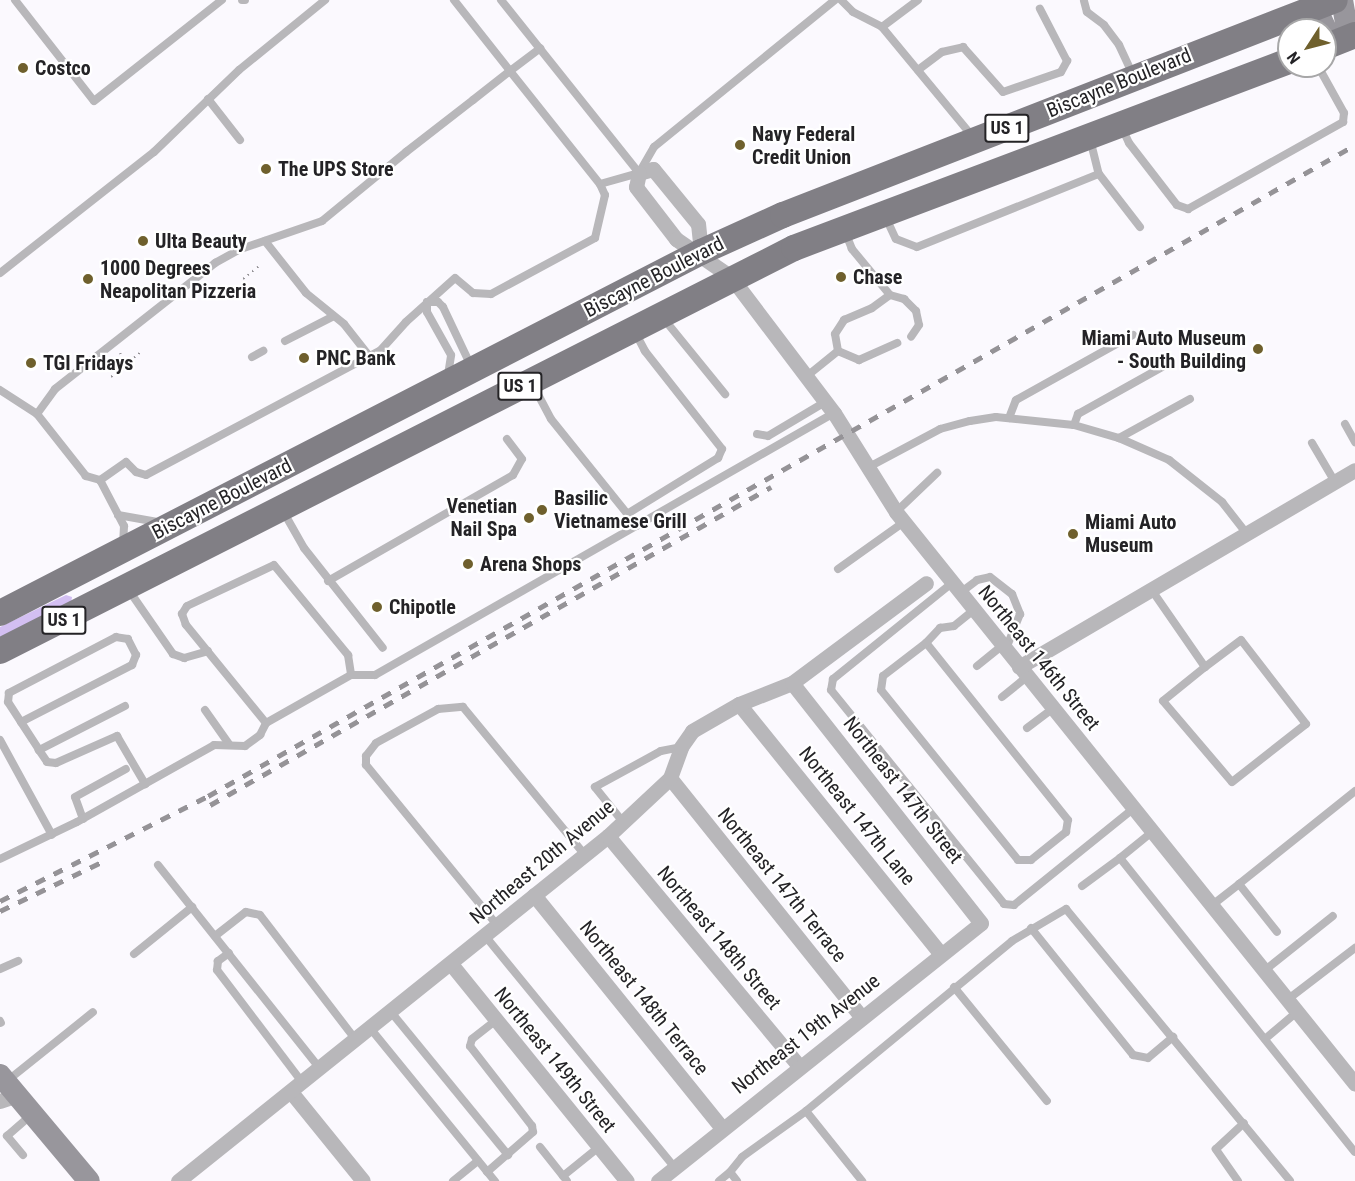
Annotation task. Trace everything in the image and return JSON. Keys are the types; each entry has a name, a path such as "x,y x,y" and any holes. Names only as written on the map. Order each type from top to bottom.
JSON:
{"main road":[{"name":"Biscayne Boulevard","path":"0,614 701,252 783,215 1320,2"},
{"name":"Biscayne Boulevard","path":"0,651 128,589 731,277 884,212 1277,65"},
{"path":"488,403 506,366 545,332"},
{"path":"415,440 459,400 472,370"},
{"path":"116,554 128,589"}],"street":[{"path":"1342,0 1343,42"},
{"path":"1320,2 1343,42"},
{"path":"639,173 653,169 698,224 701,252"},
{"name":"Northeast 146th Street","path":"639,173 636,187 676,238 701,252 731,277 830,407 866,468 900,517 1355,1084"},
{"path":"1023,672 1151,590 1355,470"},
{"name":"Northeast 20th Avenue","path":"178,1181 486,937 496,925 608,836 670,778 681,747 692,731 739,704 792,683 926,583"},
{"name":"Northeast 147th Street","path":"792,683 981,923"},
{"name":"Northeast 147th Lane","path":"739,704 941,954"},
{"name":"Northeast 147th Terrace","path":"670,778 862,1018"},
{"name":"Northeast 148th Street","path":"608,836 799,1066"},
{"name":"Northeast 148th Terrace","path":"534,895 721,1127"},
{"name":"Northeast 19th Avenue","path":"658,1181 721,1127 981,923"},
{"name":"Northeast 149th Street","path":"451,964 627,1181"},
{"path":"296,1087 363,1181"},
{"path":"6,1088 32,1114 89,1181"}],"lane":[{"path":"15,0 94,101 222,0"},
{"path":"0,273 154,152 208,99 325,0"},
{"path":"100,480 126,462 136,472 146,475 370,357 455,278 473,293 491,294 588,245 600,230 604,195 600,184 454,0"},
{"path":"501,0 639,173"},
{"path":"882,27 918,0"},
{"path":"1083,0 1087,12 1104,25 1119,45 1134,77"},
{"path":"600,184 639,173 654,147 841,1 854,12 882,27 976,140"},
{"path":"918,70 942,52 963,47 1003,92 1061,72 1067,61 1040,9"},
{"path":"37,414 55,390 225,256 322,221 540,48"},
{"path":"1120,124 1129,143 1170,197 1182,209 1188,209 1343,122 1344,112 1325,78"},
{"path":"208,99 240,140"},
{"path":"1089,135 1099,174 1140,227"},
{"path":"884,212 896,239 917,246 1099,174"},
{"path":"843,228 852,249 890,295 904,299 916,311 919,325 911,337"},
{"path":"265,241 306,292 332,317 344,324 370,357"},
{"path":"838,351 835,334 844,321 872,308 890,295"},
{"path":"428,302 438,302 443,307 472,370"},
{"path":"428,302 427,312 450,355 447,383"},
{"path":"659,314 725,394"},
{"path":"285,341 332,317"},
{"path":"627,514 718,458 722,449 645,351 633,327"},
{"path":"1009,418 1016,400 1133,335"},
{"path":"838,351 859,360 897,343"},
{"path":"252,357 263,351"},
{"path":"807,376 838,351"},
{"path":"1074,425 1077,414 1164,366"},
{"path":"530,380 551,419 637,526"},
{"path":"0,390 37,414 86,476 100,480 124,526 116,554"},
{"path":"1119,438 1190,399"},
{"path":"758,434 768,436 830,407"},
{"path":"0,860 83,819 214,745 244,746 260,735 266,723 351,675 375,675 637,526 830,407"},
{"path":"866,468 940,429 970,421 1009,418 1074,425 1119,438 1186,471 1222,502 1246,533"},
{"path":"1345,424 1355,442"},
{"path":"328,581 513,475 522,459 507,439"},
{"path":"1312,443 1335,482"},
{"path":"838,570 900,517 937,473"},
{"path":"282,509 304,548 383,648"},
{"path":"118,515 151,523 179,521"},
{"path":"266,723 183,619 183,609 274,565 348,655 351,675"},
{"path":"977,666 1004,648 1020,614 1012,594 998,580 990,577 956,588 833,679 831,690 1004,904 1014,905 1133,809"},
{"path":"128,589 173,654 184,658 208,651"},
{"path":"1151,590 1205,667"},
{"path":"926,643 1068,820 1066,832 1031,860 1018,860 881,690 883,676 926,643 940,628 954,626 974,610"},
{"path":"21,722 132,665 136,655 128,639 116,637 9,693 8,702 46,762 56,763 117,736 145,784"},
{"path":"1241,640 1306,724 1232,782 1163,701 1205,667 1241,640"},
{"path":"1002,697 1023,672"},
{"path":"39,750 125,706"},
{"path":"496,925 366,765 366,756 376,743 438,709 463,707 584,854"},
{"path":"1028,728 1052,708"},
{"path":"205,710 229,744"},
{"path":"0,740 52,835"},
{"path":"623,822 595,787 661,751 681,747"},
{"path":"83,819 75,797 126,769"},
{"path":"1211,906 1355,791"},
{"path":"1082,886 1152,832"},
{"path":"1120,858 1355,1152"},
{"path":"158,865 320,1069"},
{"path":"1239,884 1276,932"},
{"path":"134,954 192,907"},
{"path":"719,1181 742,1157 806,1111 954,987 1031,928 1060,909 1071,911 1290,1181"},
{"path":"215,936 246,912 260,915 356,1040"},
{"path":"1264,971 1333,916"},
{"path":"1031,928 1133,1055 1148,1058 1173,1037"},
{"path":"486,937 674,1167"},
{"path":"1287,1000 1355,948"},
{"path":"229,952 218,961 218,970 296,1087"},
{"path":"0,969 18,961"},
{"path":"954,987 1047,1101"},
{"path":"6,1088 93,1012"},
{"path":"391,1012 508,1155"},
{"path":"1264,1039 1297,1012"},
{"path":"487,1172 530,1137 532,1126 470,1046 472,1039 496,1020"},
{"path":"370,1028 495,1181"},
{"path":"806,1111 862,1181"},
{"path":"23,1155 7,1136 32,1114"},
{"path":"1238,1181 1216,1149 1244,1123"},
{"path":"540,1147 565,1179 599,1147"},
{"path":"453,1181 478,1161"},
{"path":"730,1172 737,1181"}],"path":[{"path":"243,279 261,265"},
{"path":"118,351 126,363"},
{"path":"111,377 142,351"}],"shaded area":[{"path":"66,595 72,597 71,604 0,638 0,627"}],"railway":[{"path":"0,901 208,796 1355,145"},
{"path":"210,805 771,487"},
{"path":"0,911 104,861"}],"place":[{"name":"Costco","path":"23,68"},
{"name":"Navy Federal Credit Union","path":"740,145"},
{"name":"The UPS Store","path":"266,169"},
{"name":"Ulta Beauty","path":"143,241"},
{"name":"Chase","path":"841,277"},
{"name":"1000 Degrees Neapolitan Pizzeria","path":"88,279"},
{"name":"Miami Auto Museum - South Building","path":"1258,349"},
{"name":"PNC Bank","path":"304,358"},
{"name":"TGI Fridays","path":"31,363"},
{"name":"Basilic Vietnamese Grill","path":"542,510"},
{"name":"Venetian Nail Spa","path":"529,518"},
{"name":"Miami Auto Museum","path":"1073,534"},
{"name":"Arena Shops","path":"468,564"},
{"name":"Chipotle","path":"377,607"}]}
